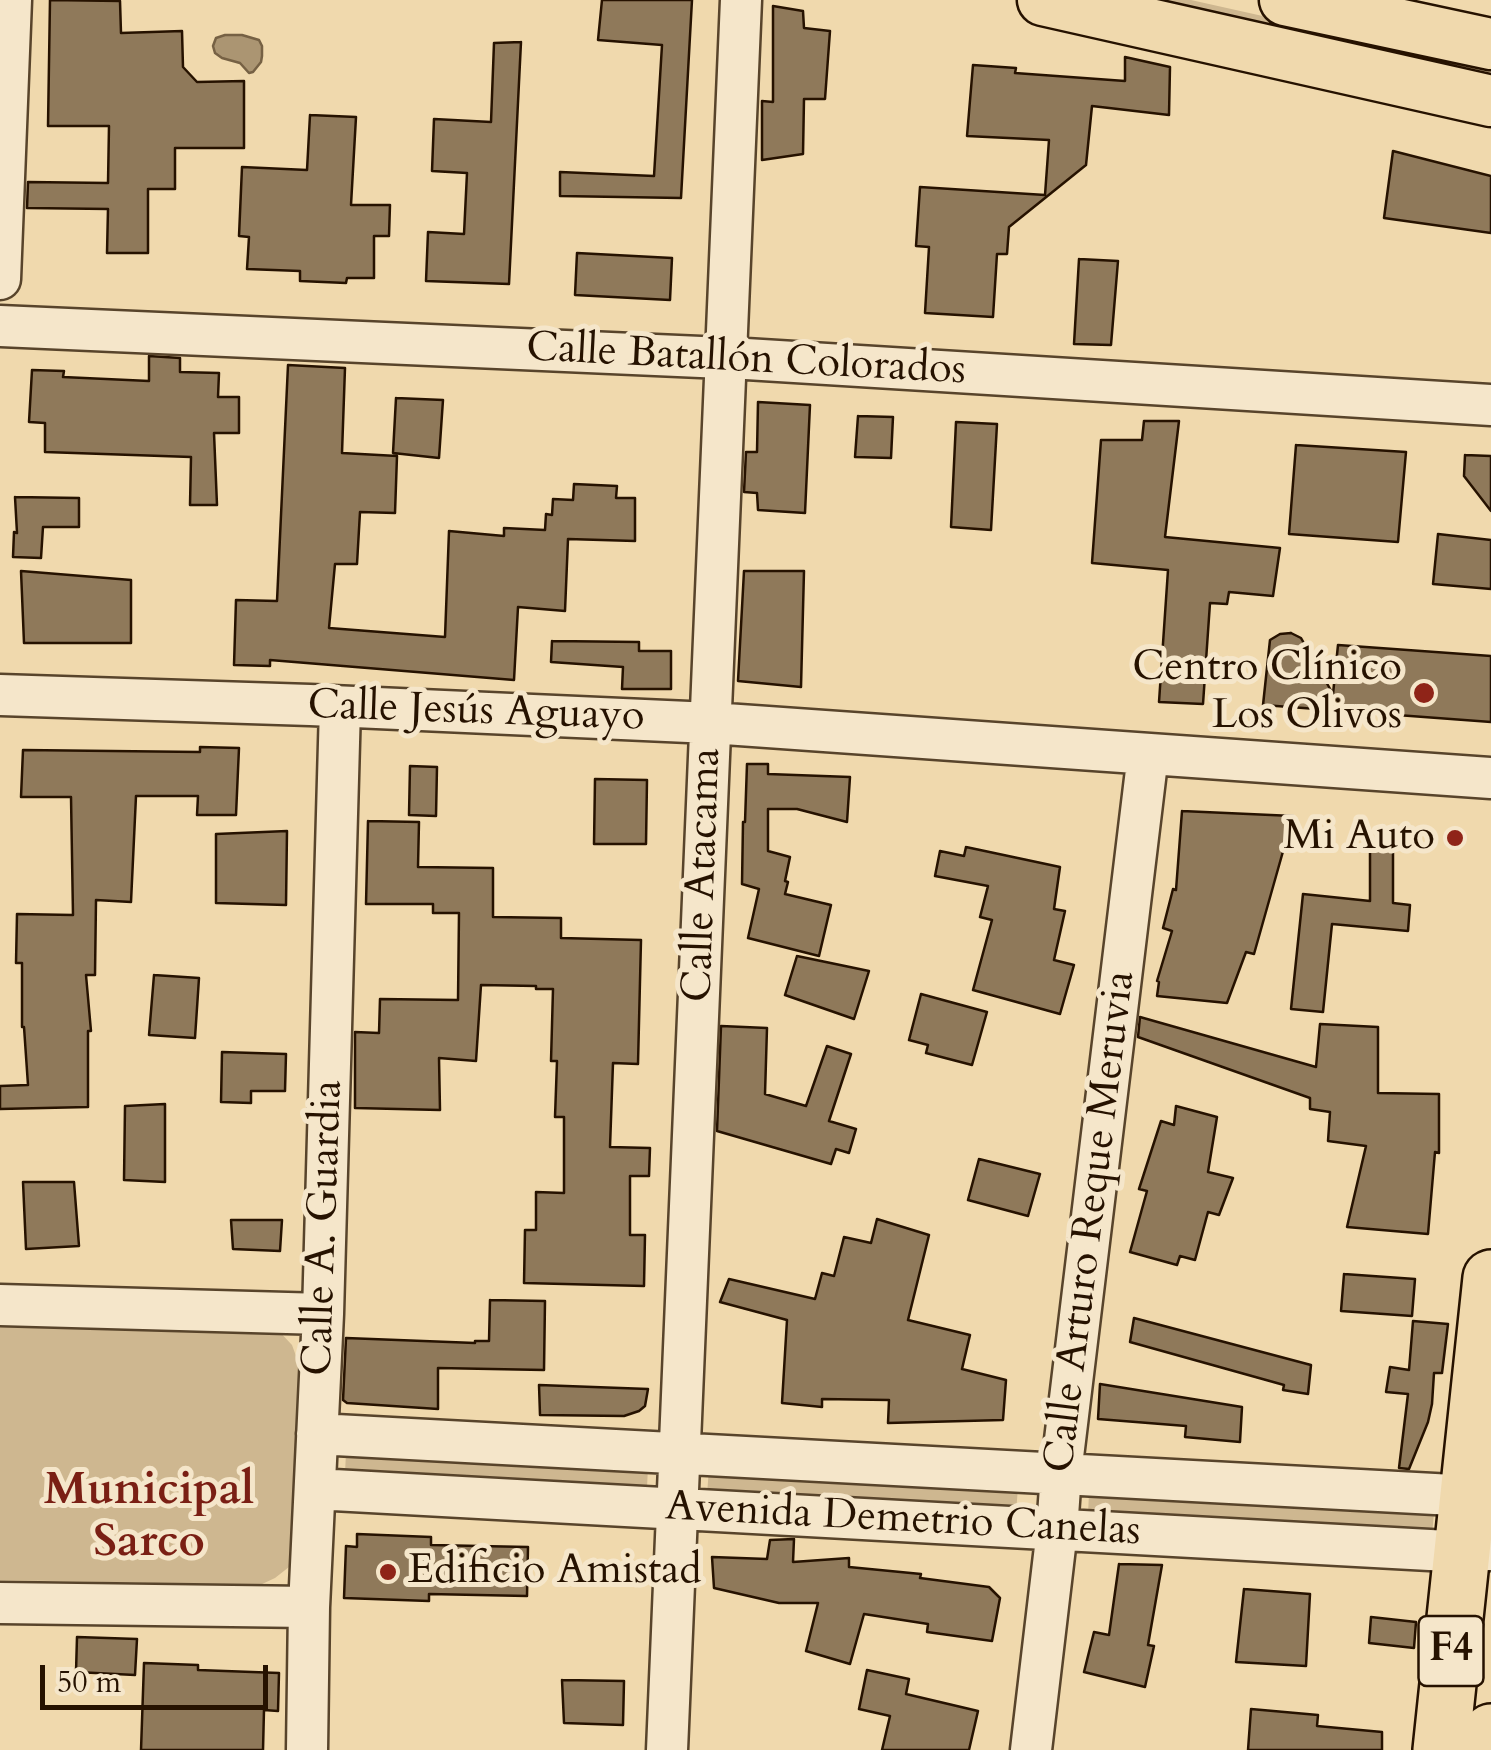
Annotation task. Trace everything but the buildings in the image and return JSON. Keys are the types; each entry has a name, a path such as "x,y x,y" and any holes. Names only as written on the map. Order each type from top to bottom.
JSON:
{"highway":[{"name":"F4","path":"1441,1750 1476,1551 1491,1278"},
{"name":"F4","path":"1489,1750 1491,1732"}],"main road":[{"path":"1043,0 1491,101"},
{"path":"1296,1 1491,44"}],"street":[{"path":"0,279 11,0"},
{"name":"Calle Atacama","path":"667,1750 741,0"},
{"name":"Calle Batallón Colorados","path":"0,326 726,358 1491,405"},
{"name":"Calle Jesús Aguayo","path":"0,695 710,723 1491,778"},
{"name":"Calle A. Guardia","path":"306,1750 340,707"},
{"name":"Calle Arturo Reque Meruvia","path":"1032,1750 1061,1474 1148,754"},
{"path":"0,1305 323,1314"},
{"name":"Avenida Demetrio Canelas","path":"317,1434 1479,1496"},
{"name":"Avenida Demetrio Canelas","path":"315,1488 1476,1551"},
{"path":"0,1603 309,1607"}],"shaded area":[{"path":"1130,0 1191,0 1491,67 1491,81"},
{"path":"225,35 259,40 261,62 253,72 215,53 216,38"},
{"path":"0,1318 277,1329 292,1345 300,1367 295,1551 289,1567 260,1585 0,1580"},
{"path":"346,1453 648,1467 647,1488 345,1473"},
{"path":"709,1468 1018,1487 1016,1513 707,1495"},
{"path":"1089,1493 1434,1513 1432,1535 1088,1515"}],"place":[{"name":"Centro Clínico Los Olivos","path":"1424,693"},
{"name":"Mi Auto","path":"1455,838"},
{"name":"Edificio Amistad","path":"388,1572"}],"district":[{"name":"Municipal Sarco","path":"149,1519"}]}
